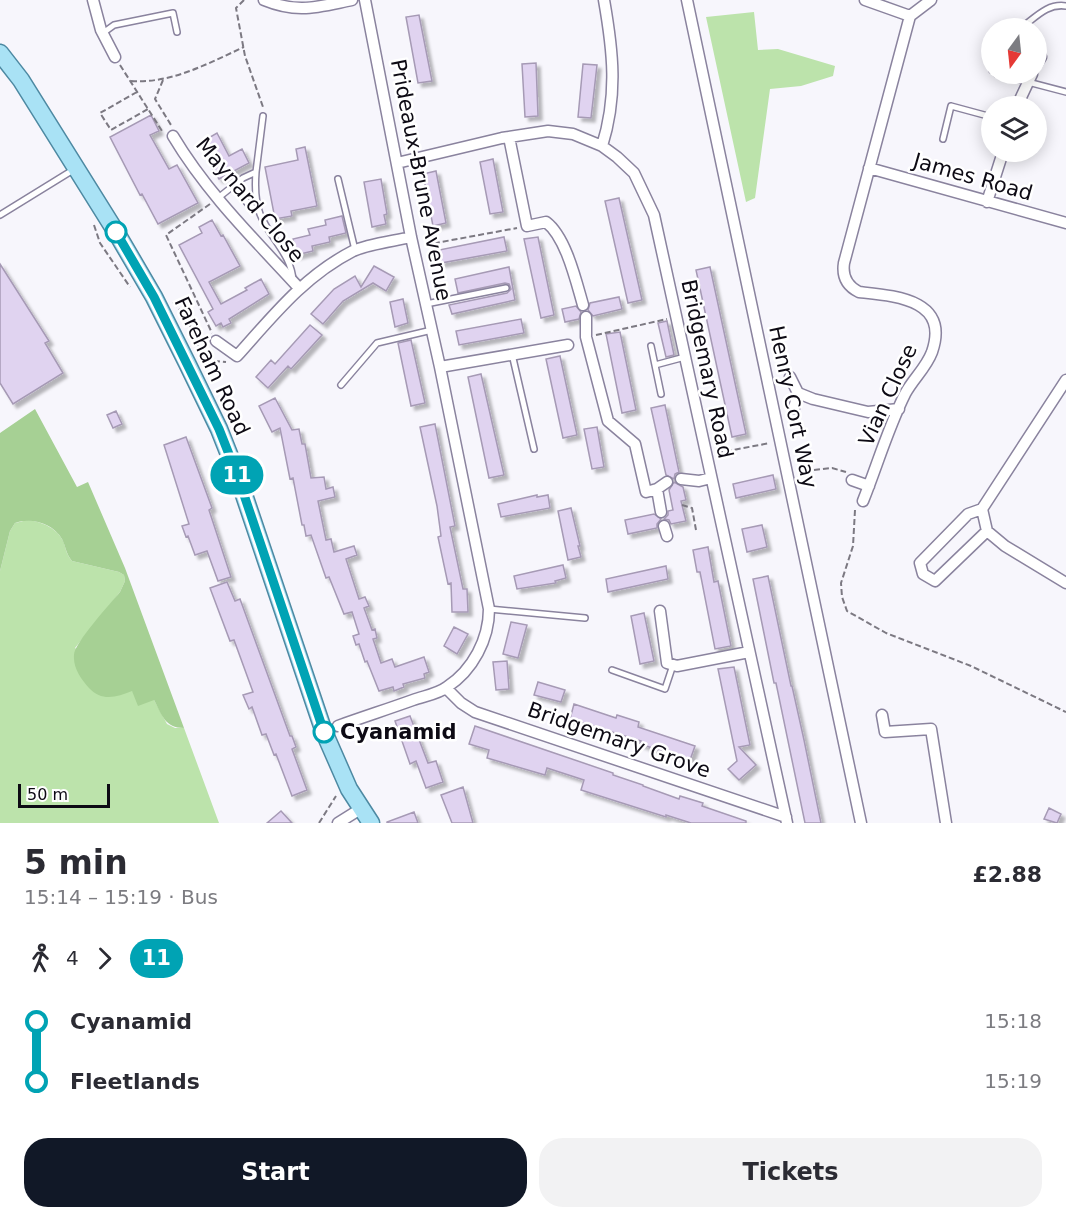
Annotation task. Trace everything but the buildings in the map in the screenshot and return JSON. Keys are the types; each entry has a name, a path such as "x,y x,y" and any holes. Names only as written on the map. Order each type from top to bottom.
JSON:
{"main road":[{"name":"Fareham Road","path":"0,53 21,80 77,168 154,297 219,429 238,477 324,732 349,789 371,823"}],"street":[{"path":"93,0 103,33 115,57"},
{"path":"264,0 285,8 307,9 352,0"},
{"name":"Prideaux-Brune Avenue","path":"365,0 412,242 489,609 486,632 476,656 461,676 446,688"},
{"path":"602,146 614,94 612,42 604,0"},
{"name":"Henry Cort Way","path":"687,0 861,823"},
{"path":"864,0 910,16 931,0"},
{"name":"Vian Close","path":"863,501 899,409 932,351 935,336 934,324 923,307 911,300 859,292 847,282 843,271 910,16"},
{"name":"Bridgemary Road","path":"397,163 509,137 548,131 573,134 602,146 617,156 634,173 654,215 787,820"},
{"name":"Maynard Close","path":"173,136 192,167 218,199 296,285"},
{"path":"509,137 527,226 546,222 554,228 573,273 583,305"},
{"path":"987,202 1000,162"},
{"name":"James Road","path":"869,168 1066,223"},
{"path":"216,340 237,356 296,285 355,250 412,242"},
{"path":"586,318 586,337 608,421 635,444 646,492 657,489 667,482"},
{"path":"440,367 568,345"},
{"path":"790,378 798,393 813,399 868,412 899,409"},
{"path":"987,531 935,581 923,574 920,563 968,514 982,508 1066,380"},
{"path":"794,408 798,393"},
{"path":"681,479 711,478"},
{"path":"852,480 869,486"},
{"path":"657,489 661,512"},
{"path":"982,508 987,531 1005,546 1066,583"},
{"path":"660,611 667,663 677,666 749,652"},
{"path":"338,726 446,688"},
{"name":"Bridgemary Grove","path":"446,688 474,712 787,820"},
{"path":"882,714 885,732 931,729 946,823"},
{"path":"338,823 362,808"}],"lane":[{"path":"1034,18 1049,7 1066,6"},
{"path":"103,33 114,25 173,13 177,32"},
{"path":"1045,84 1066,92"},
{"path":"943,139 951,106 981,114"},
{"path":"263,116 255,188 259,211 290,265 296,285"},
{"path":"0,215 77,168"},
{"path":"218,199 248,175 256,172"},
{"path":"338,179 355,250"},
{"path":"233,187 250,206 259,211"},
{"path":"426,304 506,288"},
{"path":"341,385 377,344 432,330"},
{"path":"651,346 661,394"},
{"path":"512,354 534,449"},
{"path":"655,365 685,357"},
{"path":"489,609 585,618"},
{"path":"612,670 665,689 673,665"}],"path":[{"path":"244,0 236,8 245,56 262,103 263,116"},
{"path":"130,81 163,80 204,66 244,47"},
{"path":"115,57 167,140 177,134 155,99 163,80"},
{"path":"137,92 100,113 111,130 148,109"},
{"path":"216,340 166,235 218,199"},
{"path":"92,220 100,243 132,289"},
{"path":"412,242 527,226"},
{"path":"586,337 676,316"},
{"path":"204,360 224,363 237,356"},
{"path":"706,456 739,447 773,442"},
{"path":"863,501 856,501 853,546 841,583 842,597 847,611 886,633 971,666 1066,712"},
{"path":"682,505 692,508 696,530"},
{"path":"319,823 336,796"}],"green space":[{"path":"754,12 758,50 778,49 835,66 833,76 801,86 770,89 755,198 746,202 706,17"},
{"path":"35,409 77,487 88,482 125,568 184,728 168,723 154,700 138,706 132,691 110,697 99,695 89,688 76,669 74,655 76,649 86,633 120,592 125,581 124,575 72,561 58,533 47,525 35,521 15,523 10,531 0,571 0,433"},
{"path":"28,520 44,524 58,533 72,561 124,575 125,581 120,592 75,648 132,691 154,700 167,724 175,728 184,728 219,823 0,823 0,571 10,531 15,523"}],"bus line":[{"name":"11","path":"116,232 154,297 219,429 238,477 324,732"}],"place":[{"name":"Cyanamid","path":"324,732"}]}
